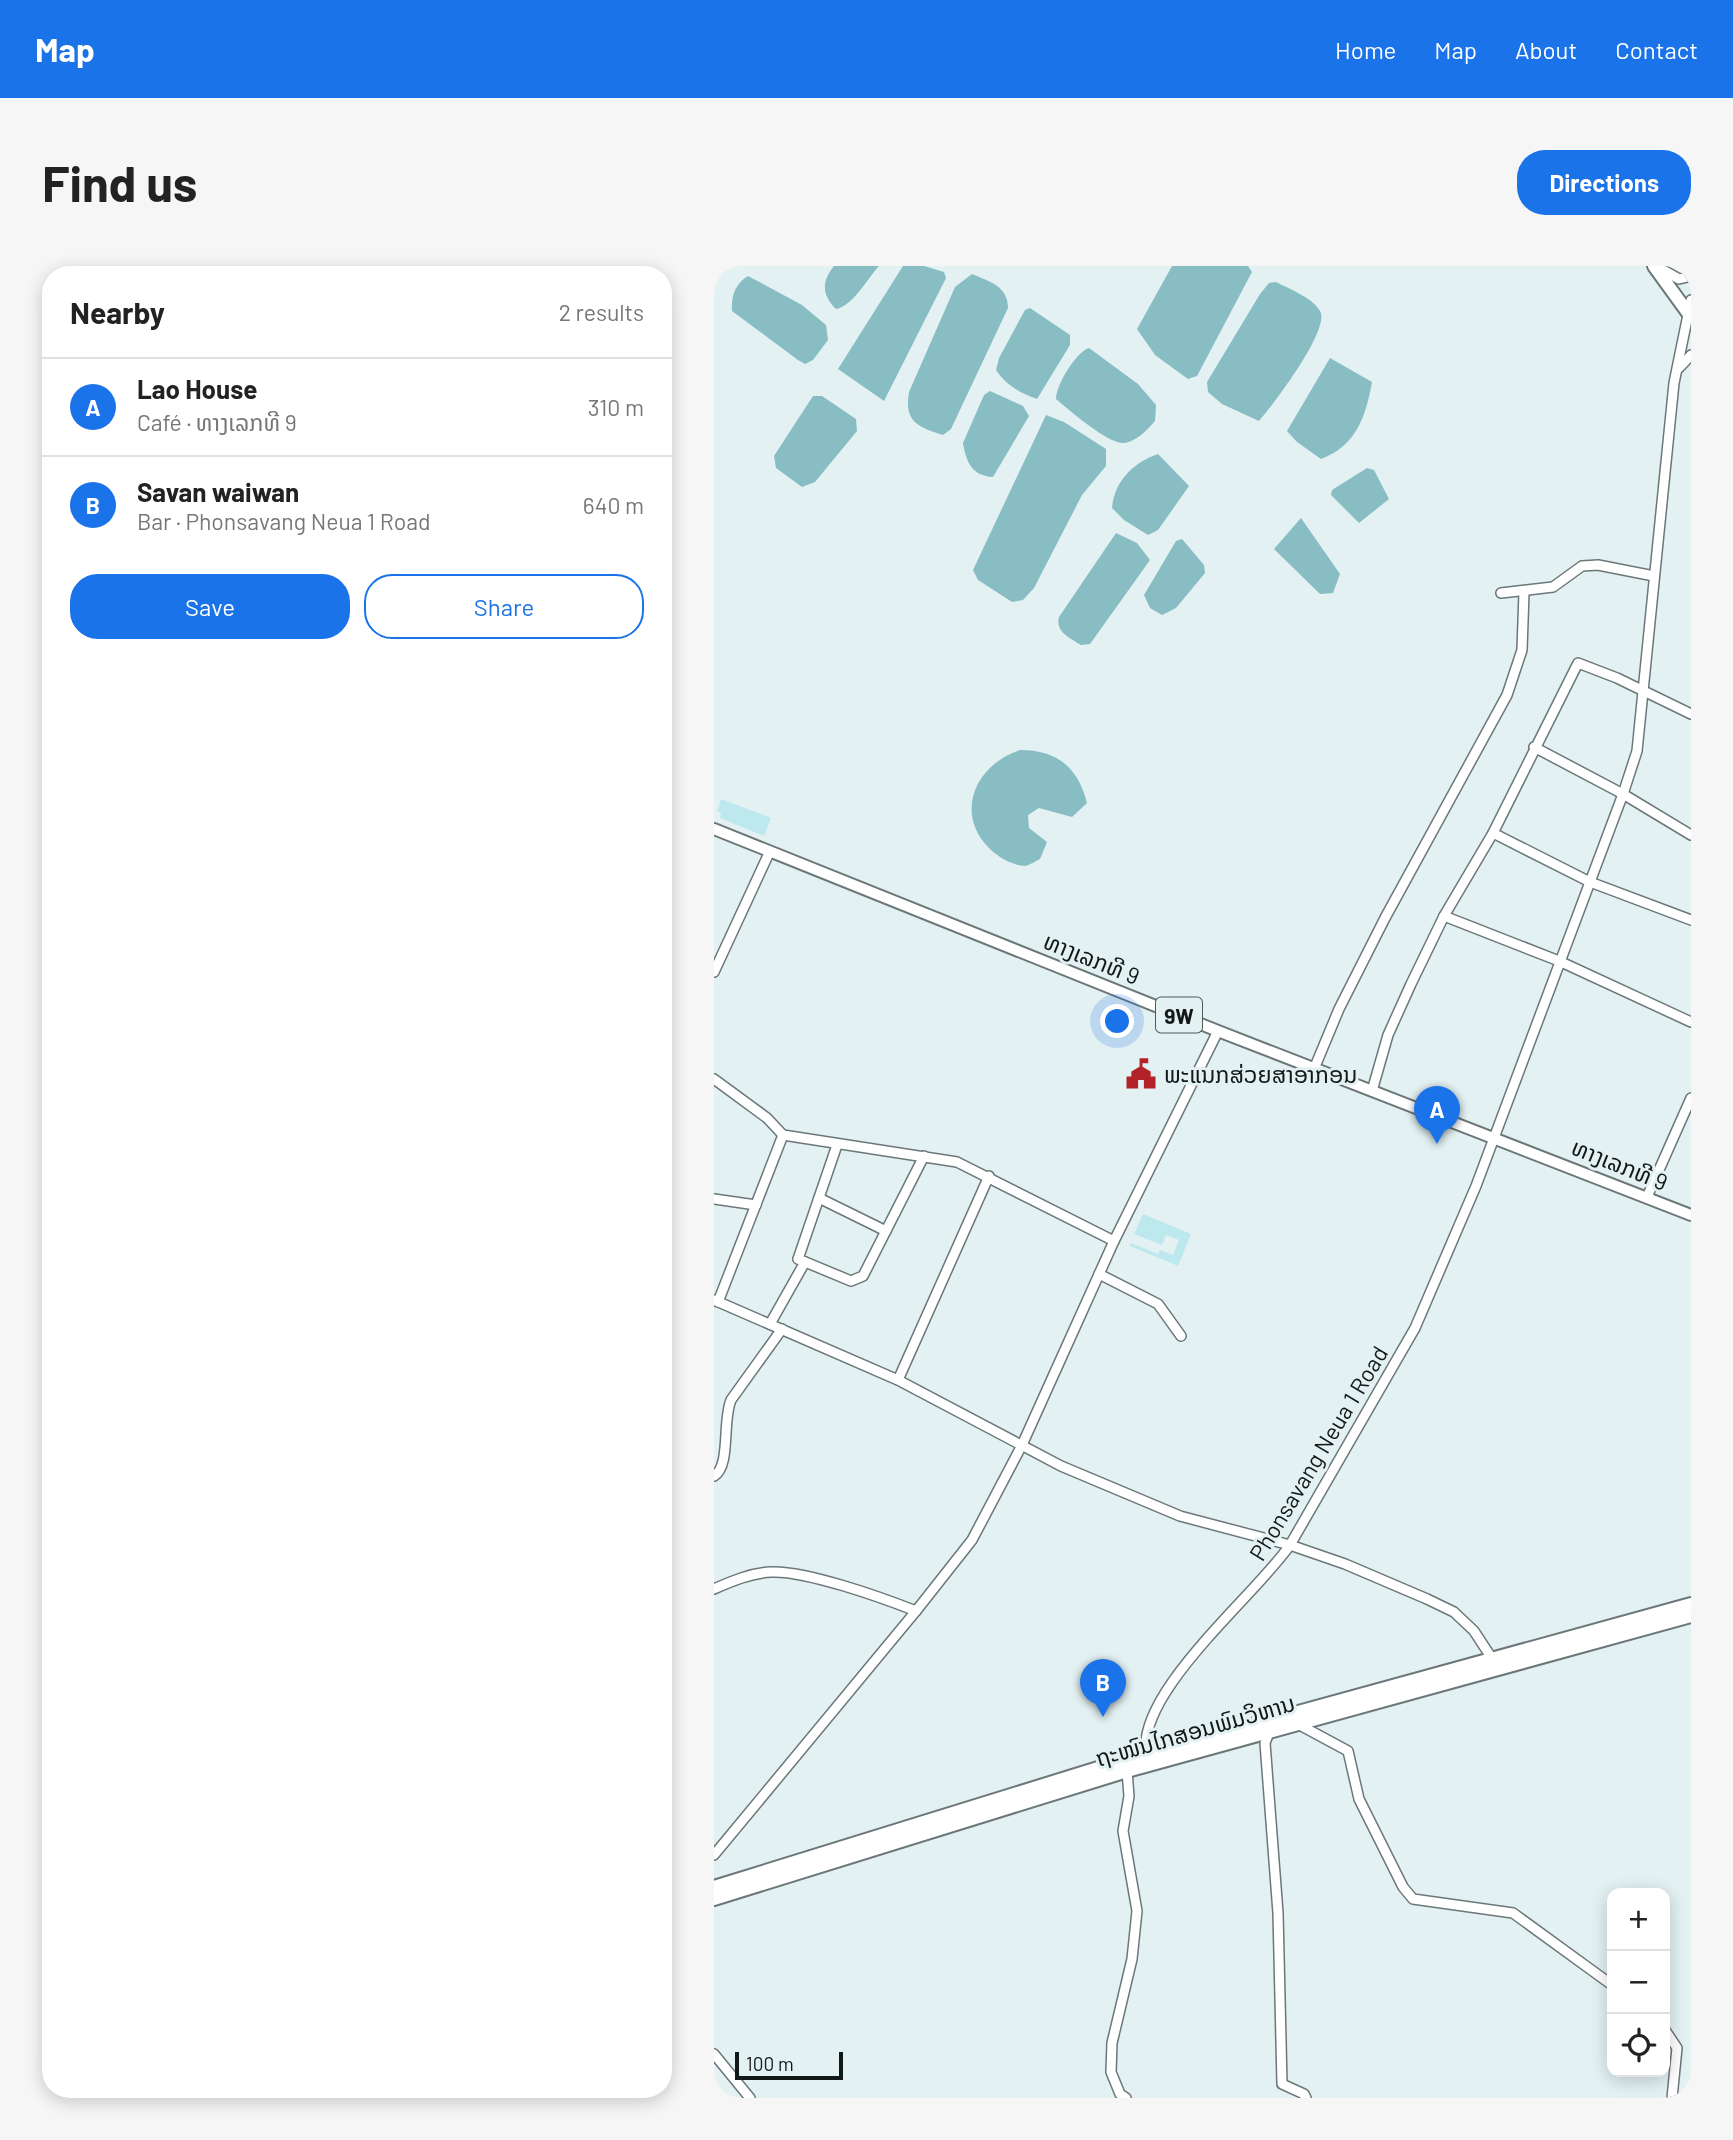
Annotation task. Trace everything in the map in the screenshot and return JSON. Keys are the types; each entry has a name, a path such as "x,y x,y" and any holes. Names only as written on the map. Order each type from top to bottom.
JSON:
{"highway":[{"path":"1656,266 1690,310"},
{"name":"ຖະໜົນໄກສອນພົມວິຫານ","path":"714,1887 1491,1657 1691,1604"},
{"name":"ຖະໜົນໄກສອນພົມວິຫານ","path":"714,1899 1127,1771 1148,1759 1270,1730 1691,1616"}],"main road":[{"name":"ທາງເລກທີ 9","path":"714,829 1314,1069 1493,1136 1691,1215"}],"street":[{"path":"1656,266 1679,279 1691,276"},
{"name":"Phonsavang Neua 1 Road","path":"1148,1759 1145,1738 1174,1678 1221,1622 1271,1573 1290,1545 1415,1328 1493,1136 1623,794 1637,751 1674,383 1690,310"},
{"path":"1674,383 1681,365 1691,355"},
{"path":"1501,593 1524,593 1553,587 1581,566 1598,565 1654,576"},
{"path":"1314,1069 1339,1009 1385,918 1507,695 1522,650 1524,593"},
{"path":"1372,1091 1388,1035 1444,916 1493,833 1578,663 1691,714"},
{"path":"1534,747 1623,794 1691,835"},
{"path":"1493,833 1590,882 1691,920"},
{"path":"714,972 770,851"},
{"path":"1444,916 1559,961 1691,1022"},
{"path":"714,1855 972,1540 1022,1445 1114,1241 1218,1031"},
{"path":"714,1079 767,1118 783,1135 957,1162 1114,1241"},
{"path":"1647,1197 1691,1098"},
{"path":"783,1135 716,1301 898,1380 1061,1466 1180,1516 1290,1545 1345,1564 1454,1612 1474,1631 1491,1657"},
{"path":"837,1145 798,1259 851,1281 863,1276 924,1156"},
{"path":"898,1380 989,1176"},
{"path":"819,1198 886,1231"},
{"path":"714,1199 756,1205"},
{"path":"770,1324 805,1262"},
{"path":"1099,1274 1158,1304 1181,1336"},
{"path":"714,1476 721,1472 724,1465 726,1411 731,1400 782,1329"},
{"path":"714,1589 754,1574 782,1572 864,1593 916,1611"},
{"path":"1296,1723 1348,1752 1359,1799 1403,1887 1413,1899 1513,1913 1607,1982"},
{"path":"1270,1730 1265,1743 1278,1913 1282,2084 1304,2094 1306,2098"},
{"path":"1126,2098 1119,2094 1111,2072 1112,2043 1132,1959 1137,1911 1123,1831 1129,1796 1127,1771"},
{"path":"1670,2038 1677,2048 1672,2098"},
{"path":"714,2054 750,2098"}],"shaded area":[{"path":"834,266 879,266 854,298 836,309 825,288 827,277"},
{"path":"903,266 924,266 944,272 946,278 884,401 838,369"},
{"path":"1172,266 1248,266 1252,272 1197,376 1188,379 1155,355 1137,329"},
{"path":"972,274 991,282 1001,290 1008,308 951,429 943,435 919,426 914,421 909,410 909,392 955,287"},
{"path":"748,276 802,305 826,325 828,340 813,360 805,364 798,360 732,311 735,291"},
{"path":"1276,282 1312,302 1320,311 1321,320 1317,334 1299,367 1259,421 1222,404 1208,392 1207,382 1260,294 1269,283"},
{"path":"1030,308 1070,335 1070,345 1037,399 1014,388 996,370 999,358 1025,310"},
{"path":"1089,348 1138,384 1156,405 1155,421 1133,440 1124,443 1108,438 1056,399 1059,386 1068,370 1078,356"},
{"path":"1330,358 1372,382 1362,418 1351,438 1321,459 1297,442 1287,431"},
{"path":"990,391 1023,406 1029,416 993,477 980,474 971,467 963,443 984,395"},
{"path":"813,396 822,396 856,419 857,431 815,482 802,487 776,468 774,456"},
{"path":"1046,415 1064,422 1106,449 1106,466 1082,495 1034,588 1023,600 1012,602 978,580 973,570"},
{"path":"1158,454 1189,486 1158,530 1148,535 1124,520 1112,508 1121,481 1133,467"},
{"path":"1367,468 1374,470 1389,499 1359,523 1331,495 1332,490"},
{"path":"1301,518 1340,574 1333,593 1320,594 1274,549"},
{"path":"1116,533 1137,543 1150,560 1090,644 1081,645 1061,631 1059,617"},
{"path":"1182,539 1204,565 1205,573 1176,608 1162,615 1150,608 1144,595 1176,541"},
{"path":"1020,750 1045,753 1064,763 1078,780 1087,803 1072,817 1039,808 1028,815 1029,828 1047,842 1040,859 1025,866 1003,859 985,844 976,829 972,813 973,797 989,769"},
{"path":"721,799 771,818 764,836 720,818 721,813 717,811"},
{"path":"1143,1214 1191,1234 1178,1266 1130,1246 1131,1243 1158,1254 1160,1250 1173,1255 1179,1240 1166,1235 1162,1245 1134,1234"}],"place":[{"name":"ພະແນກສ່ວຍສາອາກອນ","path":"1141,1074"},
{"name":"Lao House","path":"1437,1144"},
{"name":"Savan waiwan","path":"1103,1717"}]}
